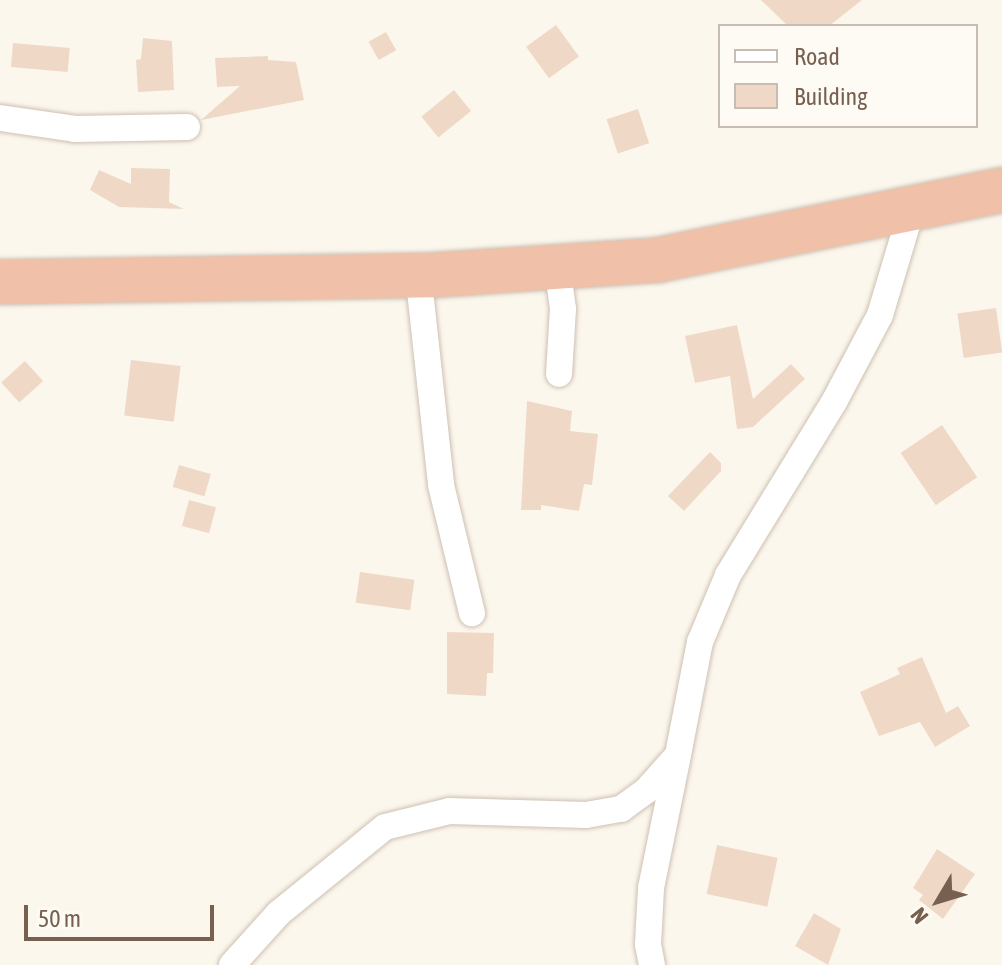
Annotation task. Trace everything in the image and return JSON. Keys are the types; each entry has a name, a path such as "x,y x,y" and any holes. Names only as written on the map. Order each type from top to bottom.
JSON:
{"highway":[{"path":"0,282 418,272 658,260 1002,190"}],"street":[{"path":"0,118 75,129 187,127"},
{"path":"652,965 648,944 651,888 700,642 728,575 834,402 880,315 912,208"},
{"path":"557,265 563,309 559,374"},
{"path":"418,272 437,461 472,613"},
{"path":"232,965 279,913 385,827 449,811 586,815 621,809 646,791 678,755"}],"building":[{"path":"761,0 862,0 832,24 786,24"},
{"path":"556,25 579,57 549,78 526,47"},
{"path":"386,32 396,50 379,60 369,42"},
{"path":"143,38 172,41 174,90 138,92 136,60 141,59"},
{"path":"13,43 70,48 68,72 11,67"},
{"path":"268,56 268,60 296,62 304,100 201,120 240,86 217,87 215,58"},
{"path":"454,90 471,111 438,137 421,116"},
{"path":"638,109 649,143 618,153 607,119"},
{"path":"131,168 170,169 169,202 184,209 119,207 90,190 99,170 131,184"},
{"path":"996,308 1002,353 964,358 957,313"},
{"path":"737,325 753,399 791,364 805,379 753,427 737,429 730,376 695,383 685,336"},
{"path":"131,360 181,366 174,422 124,416"},
{"path":"25,361 43,381 19,402 1,382"},
{"path":"527,401 572,411 570,431 598,434 592,485 584,484 579,511 541,505 541,510 521,510"},
{"path":"942,425 977,477 936,505 901,453"},
{"path":"710,452 721,463 721,471 684,511 668,496"},
{"path":"179,465 211,474 204,496 173,487"},
{"path":"189,500 216,507 209,533 182,526"},
{"path":"360,572 414,580 410,610 356,603"},
{"path":"447,632 494,633 493,673 487,673 486,696 447,694"},
{"path":"922,657 946,713 958,706 970,726 935,747 920,722 879,736 860,692 900,674 897,668"},
{"path":"717,845 778,858 767,907 707,894"},
{"path":"937,849 975,874 943,919 919,900 923,895 913,888"},
{"path":"814,913 841,929 828,965 795,946"}]}
